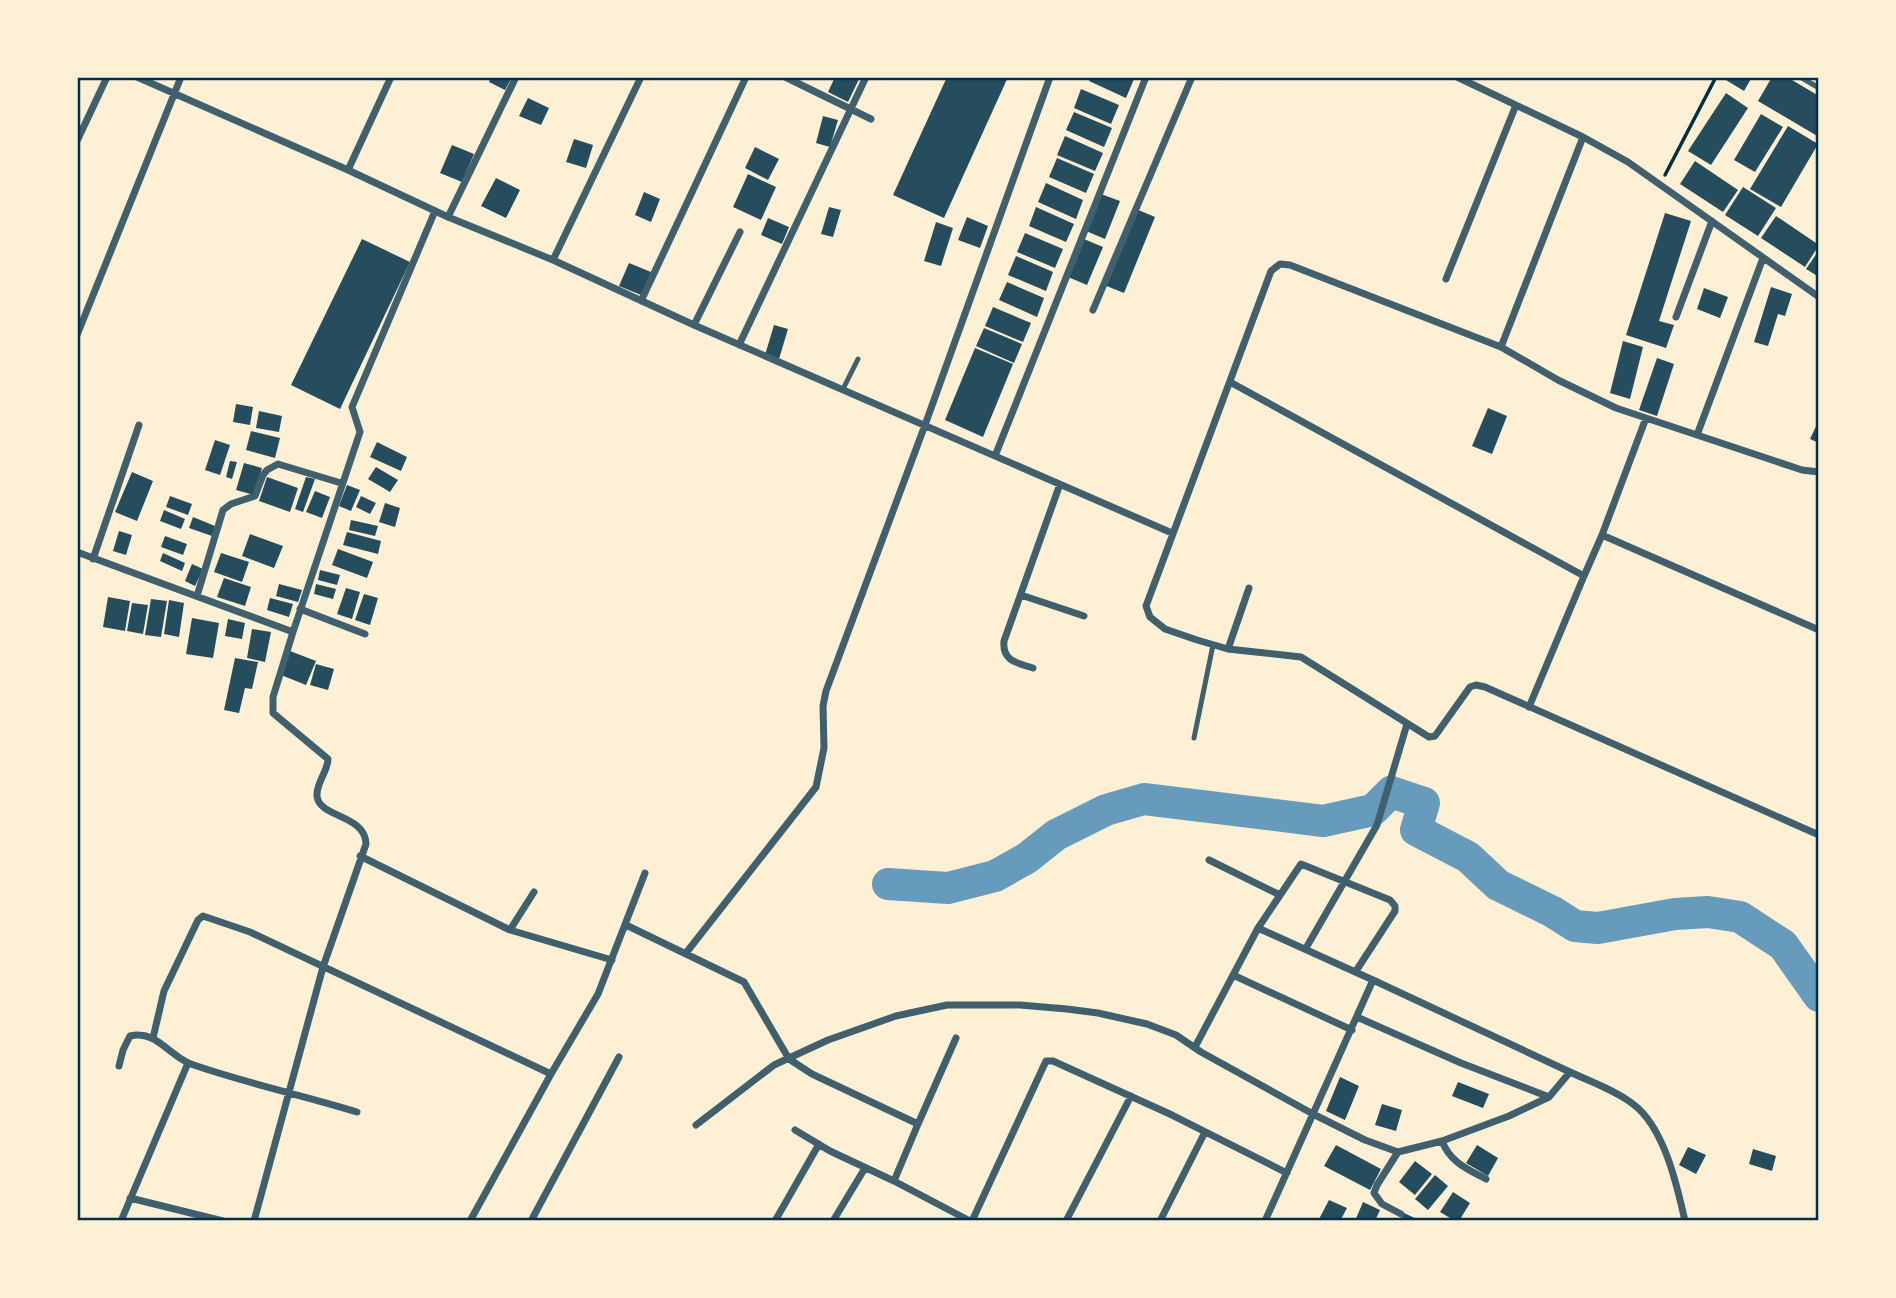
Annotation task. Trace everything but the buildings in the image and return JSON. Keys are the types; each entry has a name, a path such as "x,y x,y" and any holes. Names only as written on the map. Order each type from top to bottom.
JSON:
{"street":[{"path":"77,141 107,77"},
{"path":"138,77 448,217 554,260 694,325 1172,533"},
{"path":"77,335 181,77"},
{"path":"348,170 391,77"},
{"path":"448,217 516,77"},
{"path":"554,260 641,77"},
{"path":"641,301 746,77"},
{"path":"785,77 871,119"},
{"path":"740,345 866,77"},
{"path":"686,953 816,787 824,748 823,706 826,691 1050,77"},
{"path":"995,456 1146,77"},
{"path":"1093,310 1192,77"},
{"path":"1457,77 1583,137 1628,162 1819,297"},
{"path":"1446,279 1516,105"},
{"path":"1501,347 1583,137"},
{"path":"254,1221 323,967 366,844 363,831 323,807 318,801 317,792 328,764 326,755 283,722 271,709 300,608 360,430 352,407 435,211"},
{"path":"1676,317 1712,221"},
{"path":"694,325 740,232"},
{"path":"1697,435 1763,258"},
{"path":"1819,472 1802,470 1646,418 1596,398 1501,347 1282,264 1270,271 1147,600 1147,613 1166,629 1228,649 1301,657 1429,737 1434,737 1471,687 1485,687 1819,835"},
{"path":"1230,382 1584,576"},
{"path":"1529,707 1602,535 1646,418"},
{"path":"93,559 139,425"},
{"path":"197,596 223,510 255,495 267,470 278,464 341,483"},
{"path":"1033,668 1007,657 1003,651 1004,641 1060,484"},
{"path":"1602,535 1819,630"},
{"path":"77,552 293,632"},
{"path":"1228,649 1249,588"},
{"path":"1021,594 1084,616"},
{"path":"300,608 365,634"},
{"path":"1306,948 1377,825 1407,724"},
{"path":"360,856 510,930 612,960"},
{"path":"1209,860 1280,895"},
{"path":"1195,1047 1258,928 1301,864 1390,900 1396,907 1356,971"},
{"path":"470,1221 598,994 645,873"},
{"path":"510,930 534,892"},
{"path":"153,1038 164,991 200,917 250,932 551,1074"},
{"path":"626,925 744,982 789,1059 812,1074 918,1124"},
{"path":"1258,928 1356,971 1626,1099 1644,1114 1657,1132 1685,1221"},
{"path":"1233,975 1352,1030"},
{"path":"1265,1221 1373,980"},
{"path":"696,1125 774,1065 828,1040 896,1016 947,1005 1020,1005 1098,1013 1147,1024 1176,1035 1313,1114 1365,1140 1398,1152 1442,1141 1509,1116 1549,1097 1570,1072"},
{"path":"1357,1017 1461,1063 1549,1097"},
{"path":"119,1066 130,1036 136,1034 153,1038 188,1063 357,1112"},
{"path":"894,1181 956,1038"},
{"path":"531,1221 619,1058"},
{"path":"795,1130 894,1181 956,1218 971,1221 1046,1060 1131,1096 1287,1173"},
{"path":"121,1221 188,1063"},
{"path":"1066,1221 1131,1096"},
{"path":"1160,1221 1205,1132"},
{"path":"1442,1141 1447,1154 1454,1161 1486,1179"},
{"path":"775,1221 819,1144"},
{"path":"1398,1152 1374,1193 1382,1204 1401,1214"},
{"path":"833,1221 865,1168"},
{"path":"131,1198 223,1221"}],"lane":[{"path":"1802,78 1819,88"},
{"path":"843,389 858,359"},
{"path":"1194,738 1213,645"}],"path":[{"path":"1661,184 1716,77"}],"waterway":[{"path":"888,884 948,888 995,876 1027,858 1056,835 1106,810 1144,799 1323,821 1373,810 1391,792 1424,803 1416,830 1468,857 1498,885 1575,926 1598,928 1675,914 1708,912 1740,917 1783,945 1819,996"}]}
